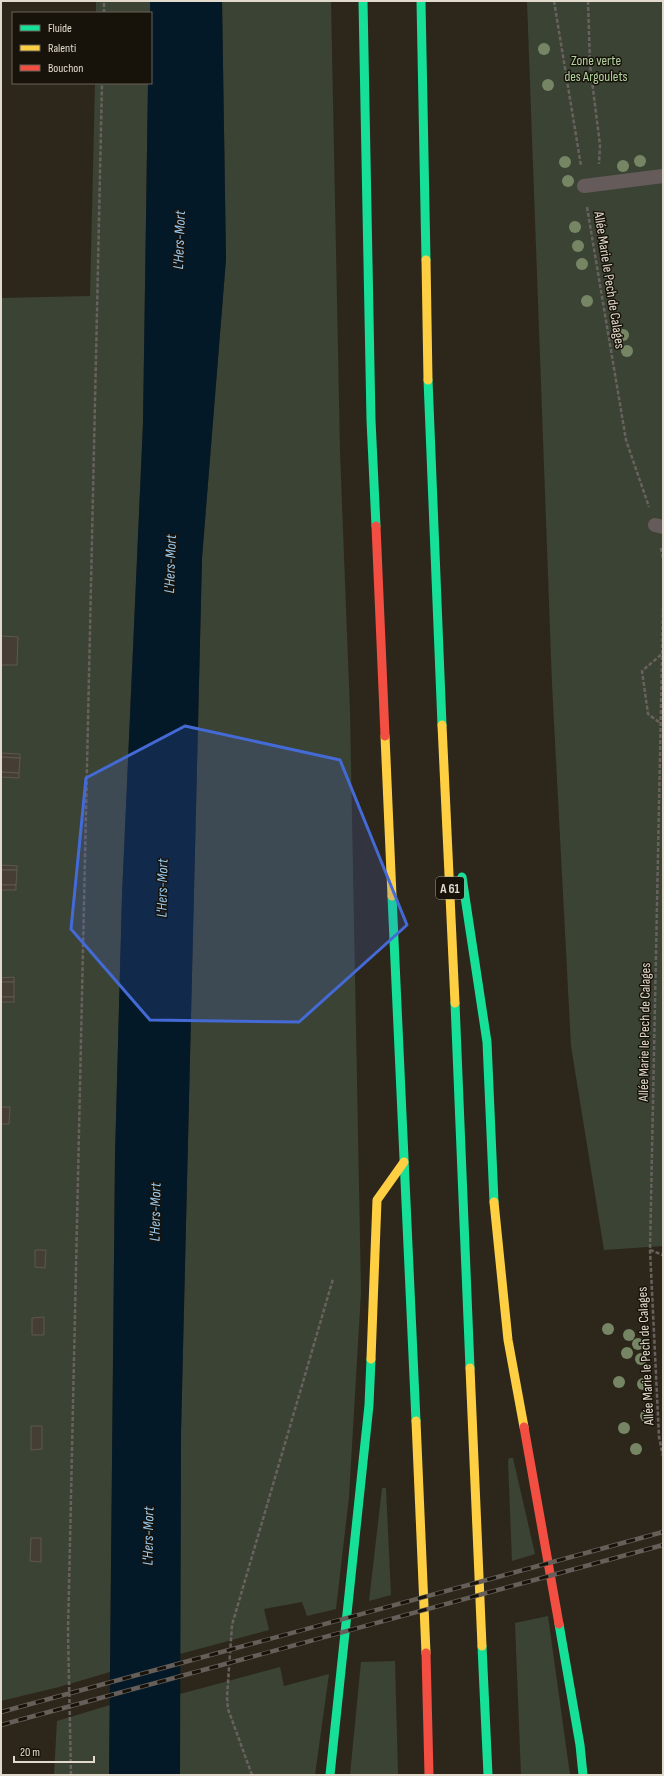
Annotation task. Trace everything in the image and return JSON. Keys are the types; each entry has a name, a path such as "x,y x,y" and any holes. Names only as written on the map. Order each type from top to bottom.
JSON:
{"highway":[{"path":"363,1 371,420 424,1625 429,1775"},
{"name":"A 61","path":"421,1 429,414 488,1775"},
{"path":"445,765 458,849"},
{"path":"460,865 487,1042 492,1177 508,1340 580,1745 583,1775"},
{"path":"330,1775 369,1405 377,1200 404,1162"}],"lane":[{"path":"584,186 663,176"}],"path":[{"path":"104,1 104,12"},
{"name":"Allée Marie le Pech de Calages","path":"554,1 626,440 659,526 663,558"},
{"path":"584,186 599,165 600,145 590,65 588,1"},
{"path":"71,1775 68,1633 102,84"},
{"name":"Allée Marie le Pech de Calages","path":"663,608 650,1250 660,1437 663,1456"},
{"path":"660,722 648,714 642,671 662,654"},
{"path":"650,1250 663,1255"},
{"path":"252,1775 228,1709 227,1697 232,1625 333,1279"}],"highlighted area":[{"path":"185,726 340,760 407,925 299,1022 150,1020 71,929 86,778"}],"green space":[{"path":"96,1 150,1 150,12 96,12"},
{"path":"222,1 331,1 340,452 350,712 361,1292 349,1497 336,1609 307,1616 302,1602 264,1609 269,1630 180,1654 181,1432 202,558 226,259"},
{"name":"Zone verte des Argoulets","path":"527,1 663,1 663,1246 604,1250 571,1046 552,684"},
{"path":"95,84 148,84 143,424 122,896 115,1156 110,1672 59,1687 1,1701 1,298 90,296"},
{"path":"509,1458 513,1458 535,1554 512,1561 508,1461"},
{"path":"382,1488 386,1488 391,1595 369,1601"},
{"path":"548,1616 570,1775 521,1775 515,1623"},
{"path":"395,1661 398,1775 350,1775 361,1662"},
{"path":"280,1667 284,1686 329,1674 315,1775 180,1775 180,1694"},
{"path":"110,1705 109,1775 54,1775 57,1721"}],"water":[{"name":"L'Hers-Mort","path":"150,1 222,1 226,259 202,558 181,1432 180,1775 109,1775 115,1156 122,896 143,424 148,84 152,84 152,12 150,12"}],"building":[{"path":"1,636 18,637 17,665 1,665"},
{"path":"1,753 20,754 20,758 1,757"},
{"path":"1,757 20,758 19,773 1,772"},
{"path":"1,772 19,773 19,778 1,777"},
{"path":"1,865 17,866 17,870 1,870"},
{"path":"1,870 17,870 16,885 1,885"},
{"path":"1,885 16,885 16,890 1,890"},
{"path":"14,977 14,982 1,982 1,978"},
{"path":"1,982 14,982 14,997 1,997"},
{"path":"1,997 14,997 14,1002 1,1002"},
{"path":"1,1107 10,1107 9,1124 1,1124"},
{"path":"35,1250 46,1250 45,1268 35,1267"},
{"path":"44,1317 44,1335 32,1335 32,1318"},
{"path":"31,1426 42,1426 42,1449 31,1450"},
{"path":"31,1538 41,1538 41,1562 30,1561"}],"railway":[{"path":"1,1712 663,1532"},
{"path":"1,1725 663,1545"}],"traffic: fast":[{"path":"363,1 371,420 376,526"},
{"path":"421,1 426,260"},
{"path":"428,380 442,725"},
{"path":"462,877 487,1042 494,1202"},
{"path":"392,896 416,1421"},
{"path":"455,1003 470,1368"},
{"path":"330,1775 369,1405 371,1359"},
{"path":"559,1624 580,1745 583,1775"},
{"path":"482,1646 488,1775"}],"traffic: slow":[{"path":"426,260 428,380"},
{"path":"442,725 455,1003"},
{"path":"385,736 392,896"},
{"path":"371,1359 377,1200 404,1162"},
{"path":"494,1202 508,1340 524,1427"},
{"path":"470,1368 482,1646"},
{"path":"416,1421 426,1653"}],"traffic: jam":[{"path":"376,526 385,736"},
{"path":"524,1427 559,1624"},
{"path":"426,1653 429,1775"}]}
